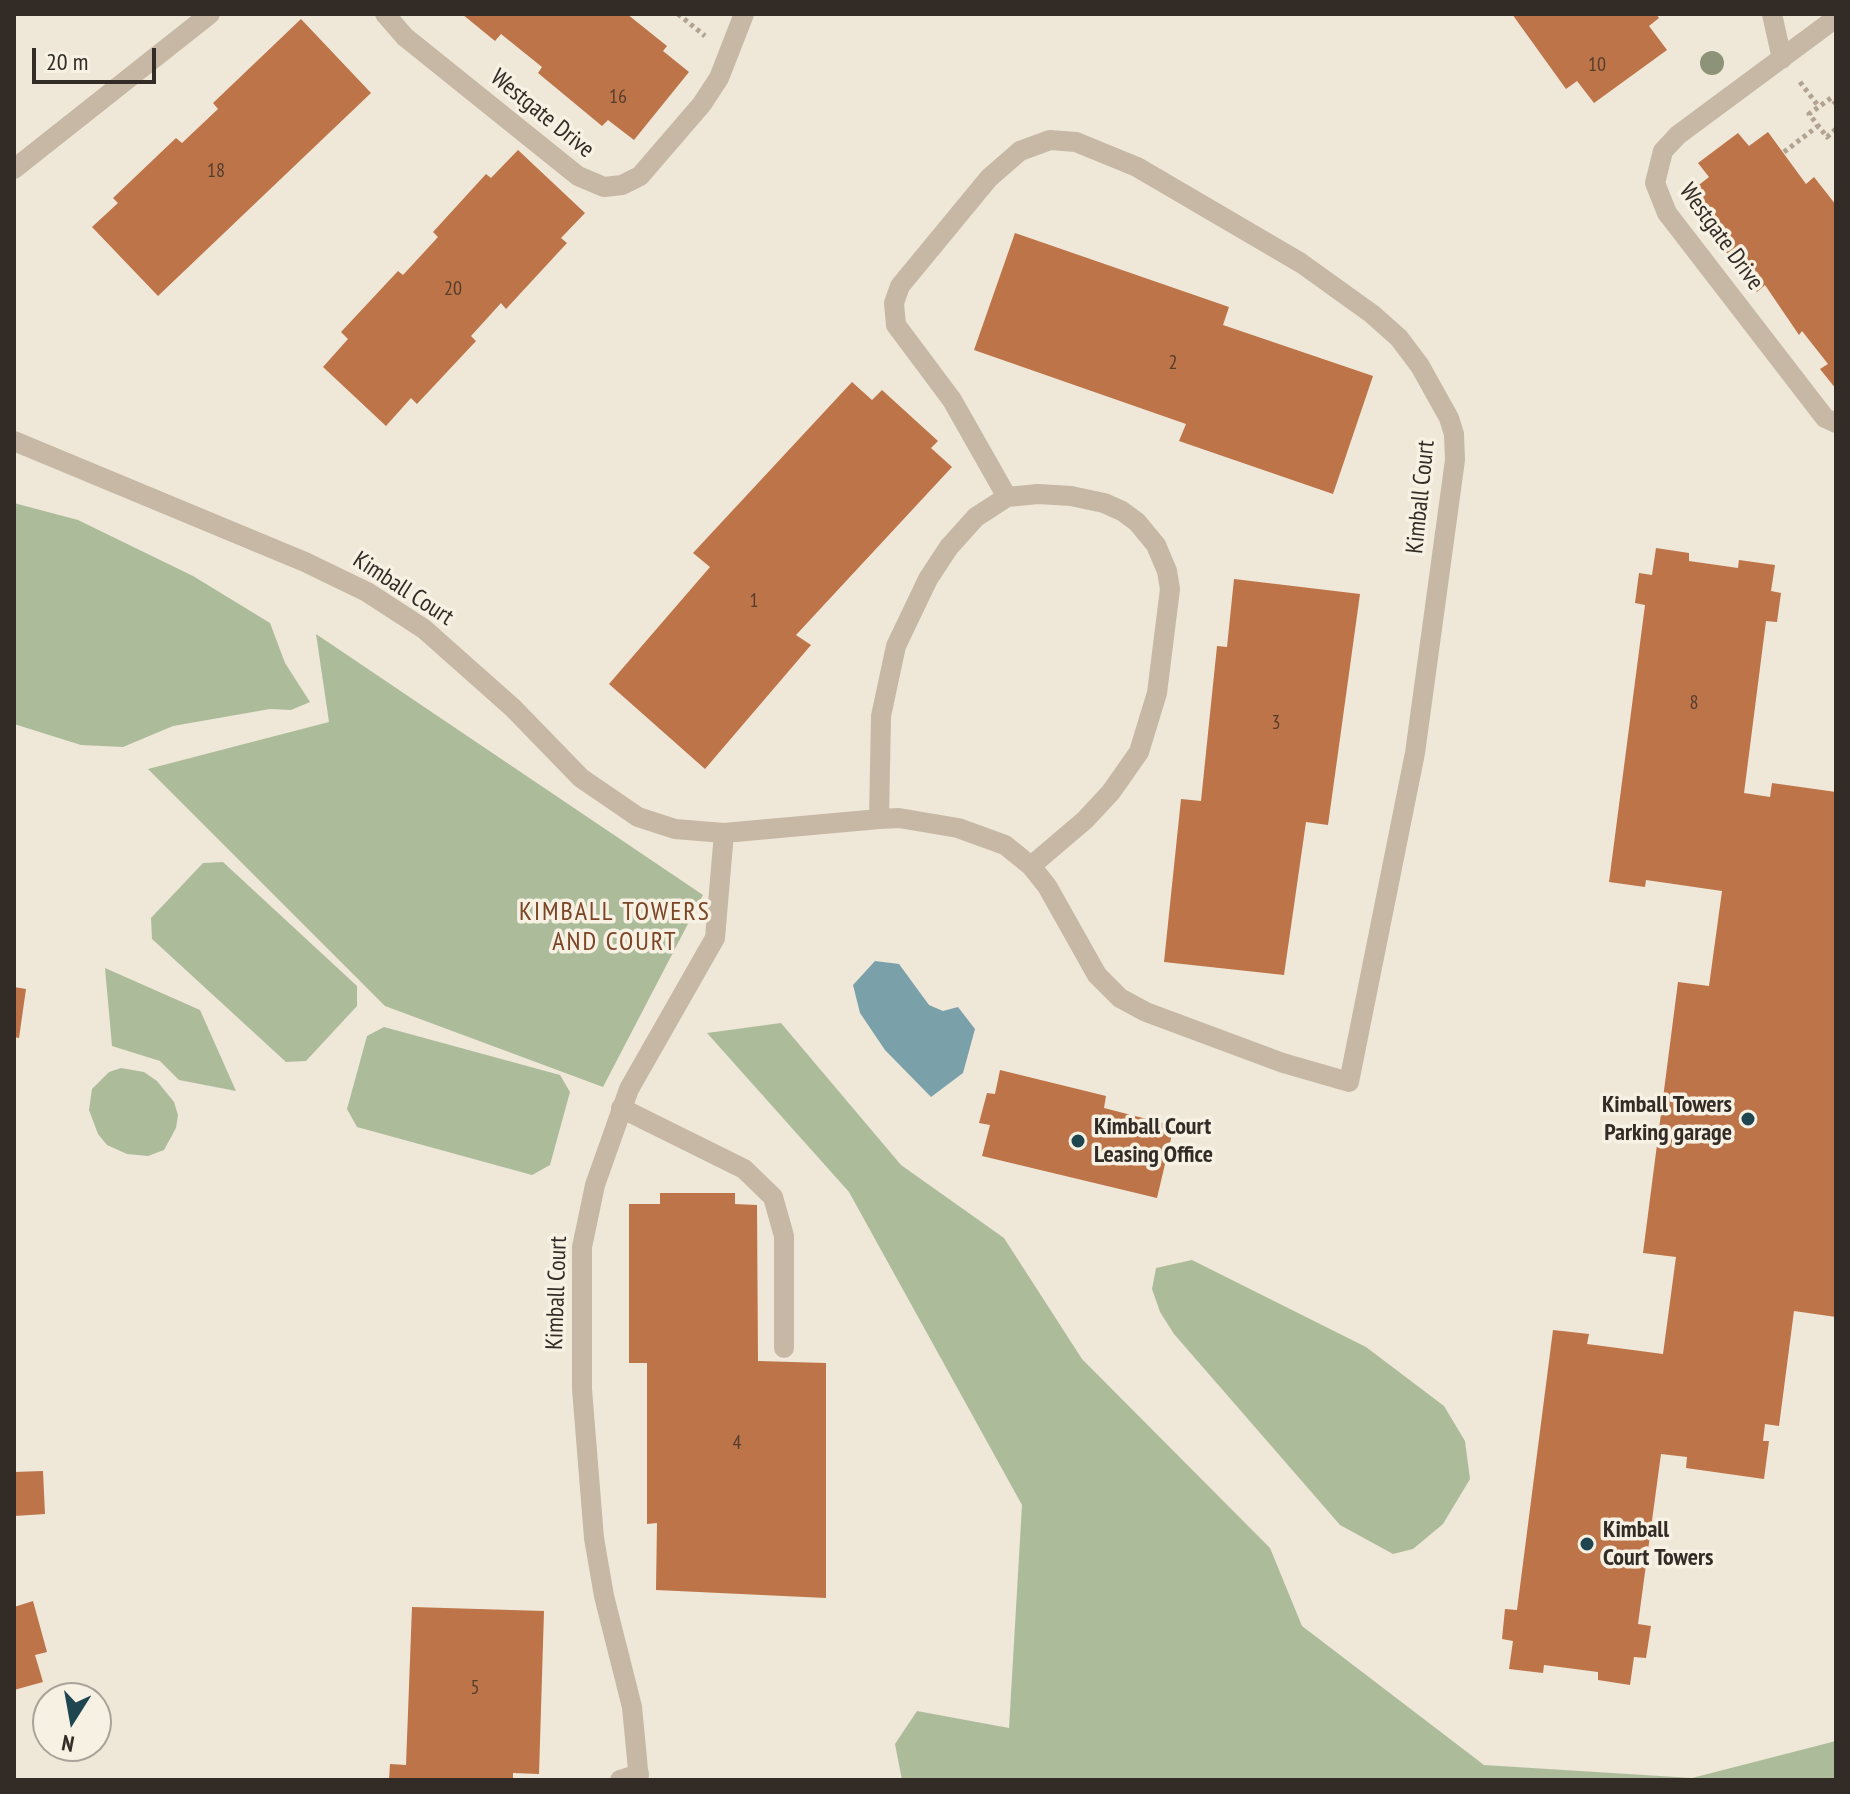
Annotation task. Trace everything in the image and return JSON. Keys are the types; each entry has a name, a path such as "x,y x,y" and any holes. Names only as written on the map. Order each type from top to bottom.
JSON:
{"street":[{"path":"14,169 210,14"},
{"name":"Westgate Drive","path":"385,14 405,37 578,176 604,187 622,185 640,176 709,96 744,14"},
{"path":"1772,14 1782,59"},
{"name":"Westgate Drive","path":"1836,18 1670,143 1658,161 1657,194 1667,213 1825,418 1836,423"},
{"name":"Kimball Court","path":"14,441 367,592 424,629 476,673 581,778 604,797 638,817 662,825 724,833 899,818 958,828 1005,845 1031,866 1047,886 1084,955 1102,981 1120,998 1146,1012 1287,1065 1349,1082 1410,782 1455,460 1454,434 1445,410 1410,352 1386,326 1301,263 1137,167 1076,142 1050,140 1020,151 989,178 911,271 897,290 894,303 900,333 952,400 1007,497"},
{"path":"879,819 881,716 896,646 928,579 949,547 976,517 1007,497 1038,494 1071,496 1104,503 1137,522 1156,545 1167,571 1170,589 1157,693 1139,752 1111,792 1085,820 1031,866"},
{"name":"Kimball Court","path":"633,1778 632,1707 598,1568 582,1377 584,1231 595,1185 621,1108 648,1051 713,944 720,907 724,833"},
{"path":"621,1108 744,1169 773,1197 780,1209 784,1236 784,1348"}],"path":[{"path":"1836,104 1831,98 1809,114 1827,137 1836,129"},
{"path":"1784,152 1818,126"}],"green space":[{"path":"14,503 78,520 193,576 270,623 285,663 310,702 291,710 270,709 173,726 123,747 81,745 14,724"},
{"path":"316,634 703,895 603,1087 385,1006 148,769 329,722"},
{"path":"223,862 357,986 357,1006 306,1061 286,1062 152,939 151,918 203,863"},
{"path":"105,968 200,1010 236,1091 179,1080 160,1061 112,1046"},
{"path":"781,1023 901,1165 1004,1238 1082,1359 1270,1548 1302,1626 1484,1765 1692,1778 1836,1741 1836,1780 902,1780 895,1744 917,1711 1009,1728 1022,1505 849,1192 707,1033"},
{"path":"384,1027 560,1075 570,1092 550,1165 532,1175 357,1127 347,1109 367,1036"},
{"path":"121,1068 144,1072 157,1081 174,1102 178,1115 176,1128 164,1150 148,1156 127,1154 107,1145 98,1134 89,1110 92,1089 109,1072"},
{"path":"1192,1260 1366,1347 1444,1406 1465,1441 1470,1479 1443,1524 1413,1549 1393,1554 1340,1525 1174,1334 1160,1312 1152,1289 1156,1268"}],"water":[{"path":"875,961 899,964 929,1005 943,1011 958,1007 975,1029 963,1073 931,1097 885,1050 860,1013 853,985"}],"building":[{"path":"462,14 627,14 667,46 663,51 689,72 634,140 608,120 602,126 538,73 542,67 501,34 495,41"},
{"path":"1512,14 1656,14 1659,18 1649,26 1667,50 1594,103 1577,81 1566,89"},
{"path":"301,19 371,93 158,296 92,227 118,203 113,198 176,138 182,143 218,109 213,103"},
{"path":"1768,132 1806,184 1814,177 1836,205 1836,389 1820,369 1828,364 1802,331 1799,335 1765,285 1757,292 1723,248 1731,242 1690,192 1709,177 1698,163 1738,133 1749,146"},
{"path":"518,150 585,213 561,238 567,243 506,309 501,303 471,336 476,341 417,404 411,398 386,426 323,367 348,339 341,332 398,271 403,275 438,237 433,232 486,174 491,178"},
{"path":"1015,233 1229,307 1223,325 1373,376 1333,494 1179,441 1186,424 974,350"},
{"path":"852,382 872,400 882,390 938,441 931,448 952,467 796,635 811,645 705,769 609,684 710,567 693,553"},
{"path":"1656,548 1689,553 1689,561 1738,568 1739,560 1775,565 1771,591 1781,593 1777,622 1766,621 1744,793 1770,797 1772,783 1836,792 1836,1317 1794,1311 1779,1426 1765,1424 1763,1441 1769,1441 1764,1479 1686,1468 1687,1457 1661,1454 1638,1624 1651,1626 1646,1658 1634,1657 1630,1685 1598,1680 1598,1672 1544,1665 1543,1673 1509,1669 1513,1641 1502,1639 1505,1609 1517,1610 1553,1330 1589,1334 1587,1344 1663,1354 1676,1257 1643,1253 1678,982 1709,986 1722,891 1646,880 1645,887 1609,882 1645,605 1635,603 1639,573 1652,575"},
{"path":"1234,579 1360,594 1328,825 1306,822 1284,975 1164,962 1181,799 1201,801 1217,646 1227,647"},
{"path":"14,987 26,989 19,1038 14,1037"},
{"name":"Kimball Court Leasing Office","path":"1000,1070 1106,1096 1104,1108 1174,1126 1157,1198 982,1156 990,1125 979,1123 987,1093 995,1094"},
{"path":"660,1193 735,1193 735,1204 757,1205 758,1361 826,1363 826,1598 656,1590 657,1523 647,1524 647,1363 629,1363 629,1204 660,1204"},
{"path":"43,1471 45,1514 14,1516 14,1472"},
{"path":"33,1601 47,1652 35,1655 43,1682 32,1682 32,1685 14,1690 14,1607"},
{"path":"412,1607 544,1611 539,1774 513,1773 513,1780 389,1780 390,1764 406,1765"}],"place":[{"name":"Kimball Towers Parking garage","path":"1748,1119"},
{"name":"Kimball Court Leasing Office","path":"1078,1141"},
{"name":"Kimball Court Towers","path":"1587,1544"}],"district":[{"name":"KIMBALL TOWERS AND COURT","path":"615,928"}]}
